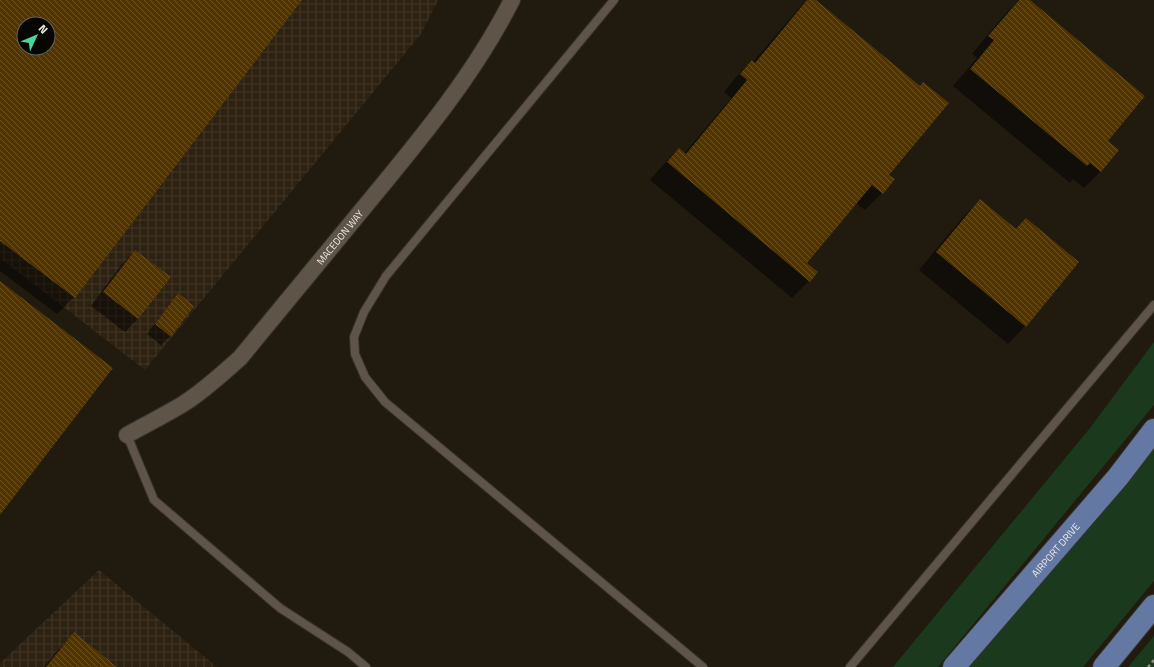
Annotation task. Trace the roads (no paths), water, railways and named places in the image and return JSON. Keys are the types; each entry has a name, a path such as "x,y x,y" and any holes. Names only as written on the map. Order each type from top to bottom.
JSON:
{"main road":[{"name":"AIRPORT DRIVE","path":"954,667 1118,477 1154,430"},
{"path":"1104,667 1154,606"}],"street":[{"name":"MACEDON WAY","path":"127,435 198,394 240,358 444,109 472,69 499,26 512,0"}],"lane":[{"path":"614,0 386,276 364,312 354,337 355,354 365,377 385,402 703,667"},
{"path":"850,667 1154,305"},
{"path":"127,435 154,500 280,608 348,652 366,667"}]}
